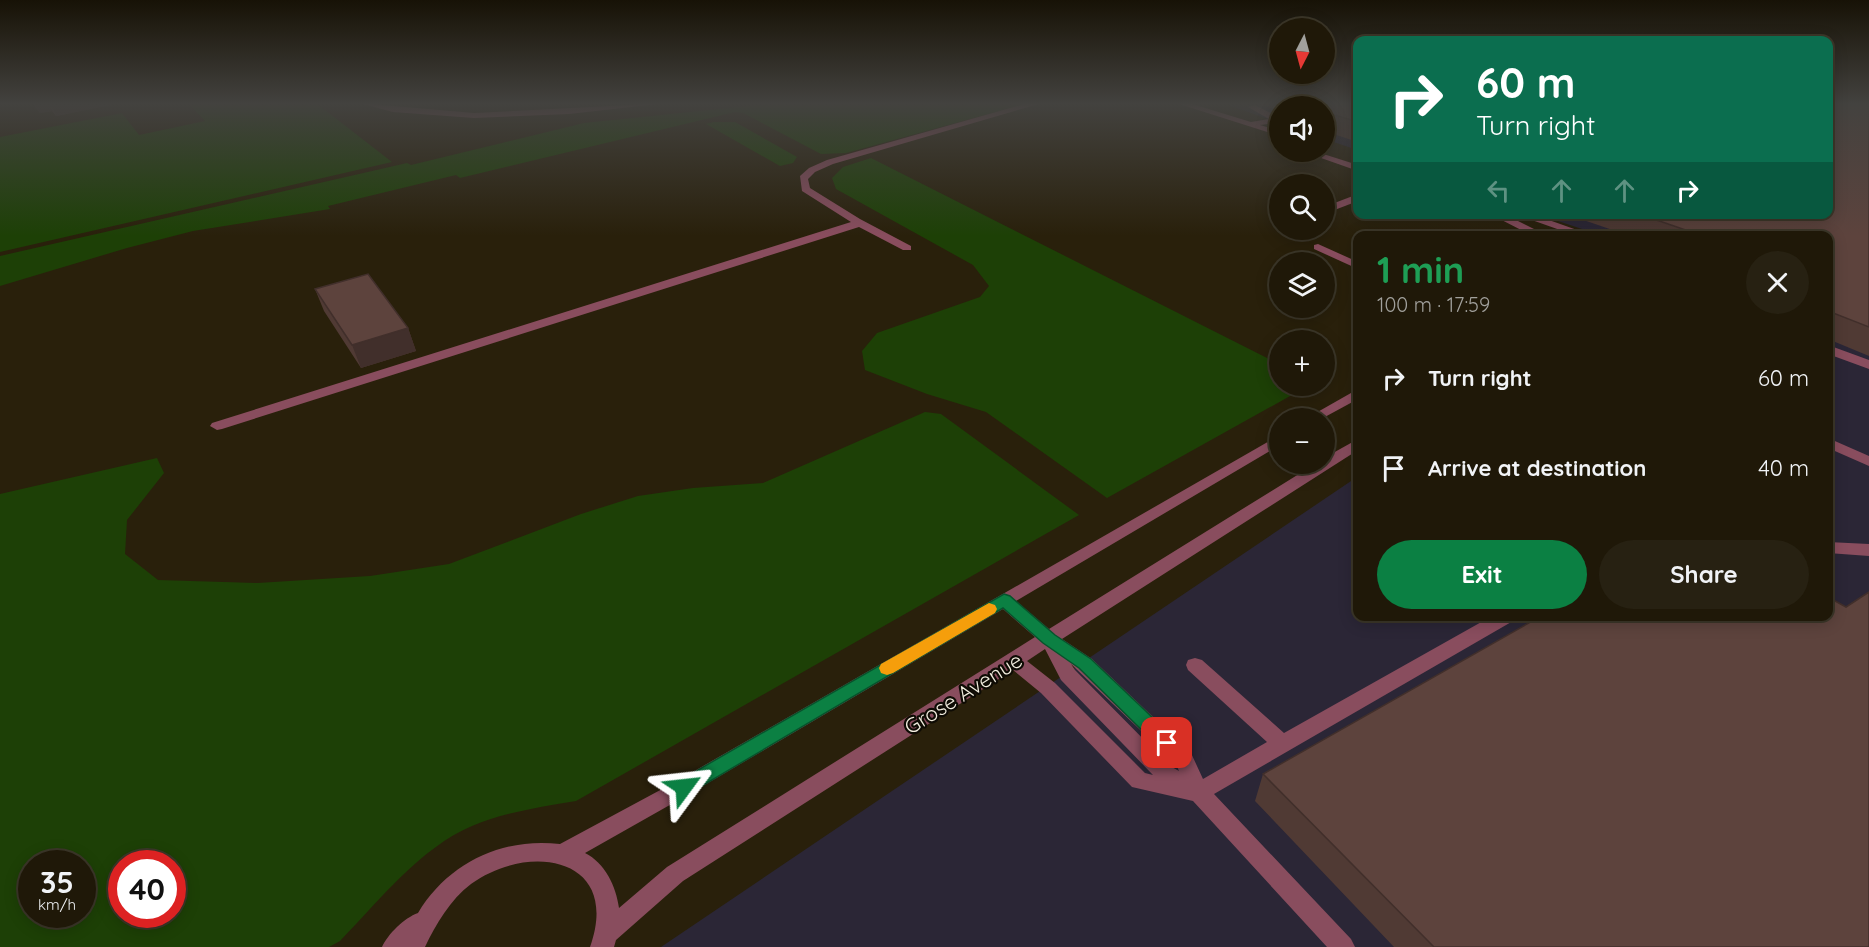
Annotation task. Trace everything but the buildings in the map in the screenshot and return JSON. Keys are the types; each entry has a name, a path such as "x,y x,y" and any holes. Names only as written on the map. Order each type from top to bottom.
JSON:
{"street":[{"path":"882,147 830,162 812,170 803,178 805,189 860,223 907,248"},
{"path":"1335,153 1353,158"},
{"path":"1335,160 1353,166"},
{"path":"1335,206 1353,199"},
{"path":"1335,217 1353,208"},
{"path":"1506,219 1532,231"},
{"path":"1535,219 1573,231"},
{"path":"217,426 860,223"},
{"path":"1353,256 1338,250 1318,247 1353,264"},
{"path":"1833,351 1869,365"},
{"path":"1332,408 1353,396"},
{"path":"1833,444 1869,462"},
{"path":"562,854 684,787 1269,445"},
{"name":"Grose Avenue","path":"604,940 675,874 1353,446"},
{"path":"1833,547 1869,550"},
{"path":"1004,600 1049,639 1068,675 1163,772 1199,793 1343,947"},
{"path":"1014,661 1048,688 1139,782 1199,793 1498,621"},
{"path":"1195,665 1283,744"},
{"path":"394,947 426,918 443,896 464,877 489,862 514,854 539,851 562,854 585,864 601,882 608,905 604,940"},
{"path":"413,947 426,918"}],"shaded area":[{"path":"1853,147 1869,147 1869,947 661,947 1353,480 1353,621 1833,621 1833,231 1588,231 1552,219 1833,219 1833,200"}],"green space":[{"path":"0,147 373,147 392,162 0,252"},
{"path":"484,147 588,147 460,178 456,175 328,206 330,209 193,231 0,286 0,256 407,163 411,165"},
{"path":"747,147 780,147 797,157 793,163 780,166"},
{"path":"808,147 867,147 846,153 821,154"},
{"path":"871,158 1269,359 1269,396 1290,396 1107,498 986,412 927,394 865,370 862,351 877,333 980,297 989,286 973,265 836,189 832,178 843,167"},
{"path":"925,412 941,414 1079,515 576,801 497,817 453,836 401,877 340,941 329,947 0,947 0,494 157,458 164,473 127,520 125,554 158,580 258,583 370,576 449,564 581,514 638,496 693,488 763,483"}],"slow traffic":[{"path":"887,668 989,609"}],"route":[{"path":"684,787 1004,600 1049,639 1085,664 1167,743"}]}
